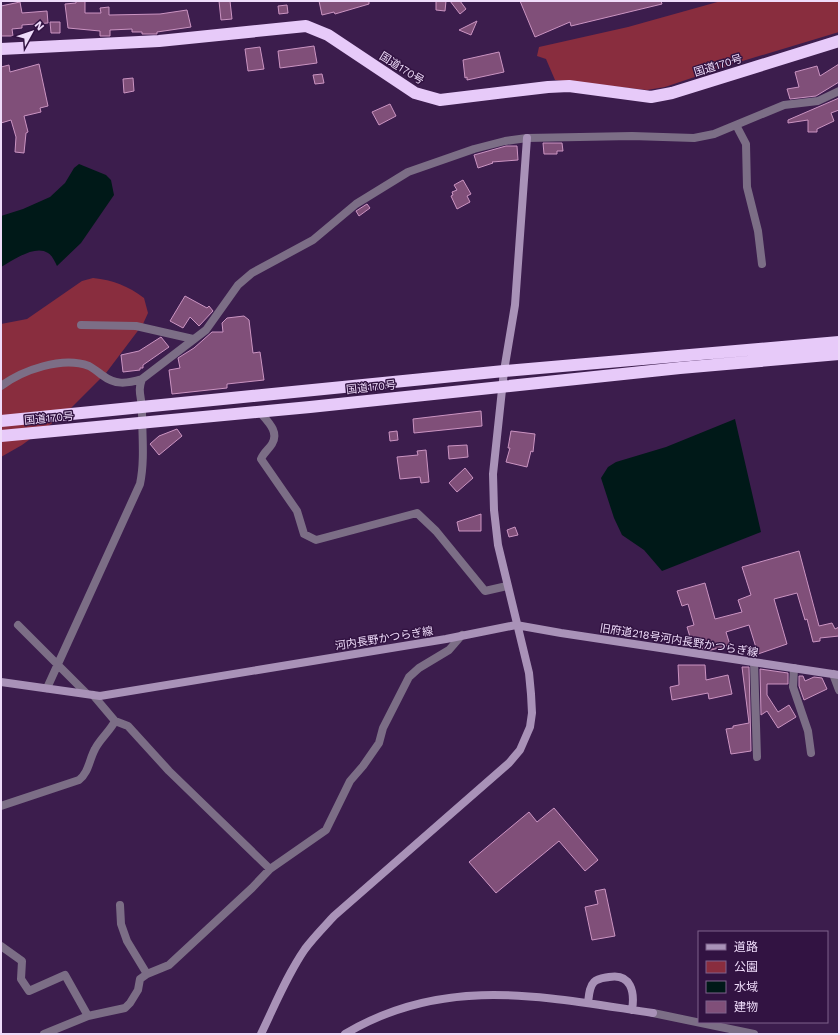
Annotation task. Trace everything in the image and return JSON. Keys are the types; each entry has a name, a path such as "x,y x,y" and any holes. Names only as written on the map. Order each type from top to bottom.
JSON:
{"highway":[{"name":"国道170号","path":"1,49 159,42 306,26 328,35 415,93 440,100 548,87 569,86 651,97 672,93 839,41"},
{"name":"国道170号","path":"1,421 504,371 839,342"},
{"name":"国道170号","path":"1,436 839,354"}],"street":[{"path":"1,386 28,370 65,364 90,366 110,382 120,384 142,379 206,330 238,285 252,274 313,240 356,204 382,186 408,172 474,149 527,138 625,136 694,138 714,134 784,104 818,101 839,91"},
{"path":"736,125 746,144 746,187 758,231 762,264"},
{"path":"261,1034 292,970 306,948 334,916 497,773 520,750 530,727 532,713 529,673 516,625 498,545 494,510 493,474 504,386 504,371 515,305 527,138"},
{"path":"81,324 136,326 193,339"},
{"path":"47,688 140,484 143,466 141,423 142,408 138,388 142,379"},
{"path":"258,412 273,428 275,436 273,444 263,454 261,459 297,511 304,534 316,540 417,513 436,531 485,591 507,586"},
{"path":"18,625 115,720 128,726 170,771 270,869"},
{"name":"河内長野かつらぎ線","path":"1,682 100,696 462,636 516,625"},
{"name":"旧府道218号河内長野かつらぎ線","path":"516,625 561,634 836,674"},
{"path":"44,1034 88,1016 125,1008 138,990 140,979 147,974 169,965 252,888 270,869 326,830 350,781 363,766 379,743 383,728 408,677 419,668 449,650 462,636"},
{"path":"754,662 757,757"},
{"path":"794,668 793,687 808,731 811,753"},
{"path":"836,674 839,690"},
{"path":"1,806 79,780 85,775 95,748 111,729 115,720"},
{"path":"120,905 121,924 127,941 147,974"},
{"path":"1,946 22,961 21,980 29,991 65,975 88,1016"},
{"path":"588,1003 591,987 594,982 598,979 616,976 626,980 632,990 634,996 632,1010"},
{"path":"345,1034 366,1022 387,1013 425,1002 493,994 518,994 588,1003 652,1013 698,1022"},
{"path":"701,1023 754,1034"}],"green space":[{"path":"721,1 839,1 839,32 736,63 665,87 647,90 555,80 546,59 537,56 539,47 628,27"},
{"path":"93,278 120,284 144,298 148,313 143,324 106,373 66,413 22,445 1,457 1,324 27,319 82,281"}],"water":[{"path":"79,164 106,175 111,180 114,195 81,243 57,266 49,254 43,251 37,251 24,254 1,267 1,216 23,209 50,197 65,183 74,168"},
{"path":"735,419 761,532 662,571 644,550 622,535 614,518 601,478 608,467 616,462 666,447"}],"building":[{"path":"76,1 85,1 85,13 101,13 100,8 109,7 109,15 160,14 187,10 191,27 157,32 157,34 132,32 132,29 110,30 110,36 100,36 100,31 68,28 65,4 76,3"},
{"path":"219,1 230,1 232,19 221,20"},
{"path":"319,1 369,1 369,4 335,14 334,12 322,15"},
{"path":"436,1 446,1 445,11 436,10"},
{"path":"450,1 460,1 466,9 460,14"},
{"path":"520,1 661,1 662,4 571,26 570,22 535,37"},
{"path":"20,2 22,13 47,11 48,23 22,25 22,28 12,29 13,36 1,36 1,6"},
{"path":"287,5 288,13 279,14 278,6"},
{"path":"477,21 471,35 459,30"},
{"path":"50,22 60,22 60,33 51,33"},
{"path":"314,46 317,63 280,68 278,51"},
{"path":"260,47 264,69 248,71 245,49"},
{"path":"499,52 504,72 467,80 467,77 465,78 463,60"},
{"path":"39,64 48,106 40,108 41,112 24,116 28,132 26,133 24,153 15,152 16,137 11,120 1,123 1,67 9,65 10,72"},
{"path":"839,64 839,82 816,96 790,99 787,89 799,87 795,72 817,66 820,76"},
{"path":"322,74 324,83 315,84 313,75"},
{"path":"133,78 134,91 124,93 123,79"},
{"path":"839,98 839,110 831,113 834,121 817,129 817,132 808,132 808,120 788,123 788,120"},
{"path":"390,104 396,116 379,125 372,112"},
{"path":"543,143 562,143 563,151 557,151 557,154 544,154"},
{"path":"506,146 517,146 518,160 492,162 493,163 478,168 474,155"},
{"path":"463,180 471,194 467,196 470,202 457,209 451,196 453,195 452,192 457,190 454,185"},
{"path":"367,204 370,208 359,216 356,211"},
{"path":"185,296 207,308 209,306 213,311 199,326 190,317 183,328 170,321"},
{"path":"244,316 249,320 253,353 260,352 264,380 227,384 227,388 172,394 169,370 180,368 178,358 194,348 212,332 223,332 222,323 227,318"},
{"path":"161,337 169,347 143,365 143,368 140,368 140,370 123,372 121,355 139,351"},
{"path":"481,411 482,426 414,433 413,419"},
{"path":"177,429 182,436 159,455 150,444 159,436"},
{"path":"397,431 398,440 390,441 389,432"},
{"path":"511,431 535,434 533,452 531,451 527,467 506,462 510,448 508,448"},
{"path":"467,445 468,457 449,459 448,446"},
{"path":"426,450 429,482 421,483 420,477 400,479 397,457 418,455 417,451"},
{"path":"465,468 473,478 457,492 449,483"},
{"path":"481,514 481,531 459,531 457,522"},
{"path":"515,527 518,535 509,537 507,530"},
{"path":"799,551 819,626 832,623 835,629 839,627 839,636 820,638 820,641 813,642 807,619 805,620 797,593 774,599 787,644 758,654 749,625 726,632 730,645 711,650 693,647 687,627 694,625 688,604 682,606 677,591 705,583 715,619 742,612 738,600 751,595 742,567"},
{"path":"678,665 705,665 706,680 728,675 732,694 709,699 708,693 672,700 670,687 679,685"},
{"path":"742,667 749,667 751,751 731,754 726,729 749,723"},
{"path":"760,669 788,673 788,684 767,684 767,695 778,712 789,705 796,717 778,728 767,711 761,715"},
{"path":"799,676 803,676 805,681 814,677 822,678 827,689 804,700 799,686"},
{"path":"554,808 598,860 585,871 559,841 496,893 469,862 529,812 537,822"},
{"path":"605,889 615,936 592,940 585,907 598,904 595,891"}]}
